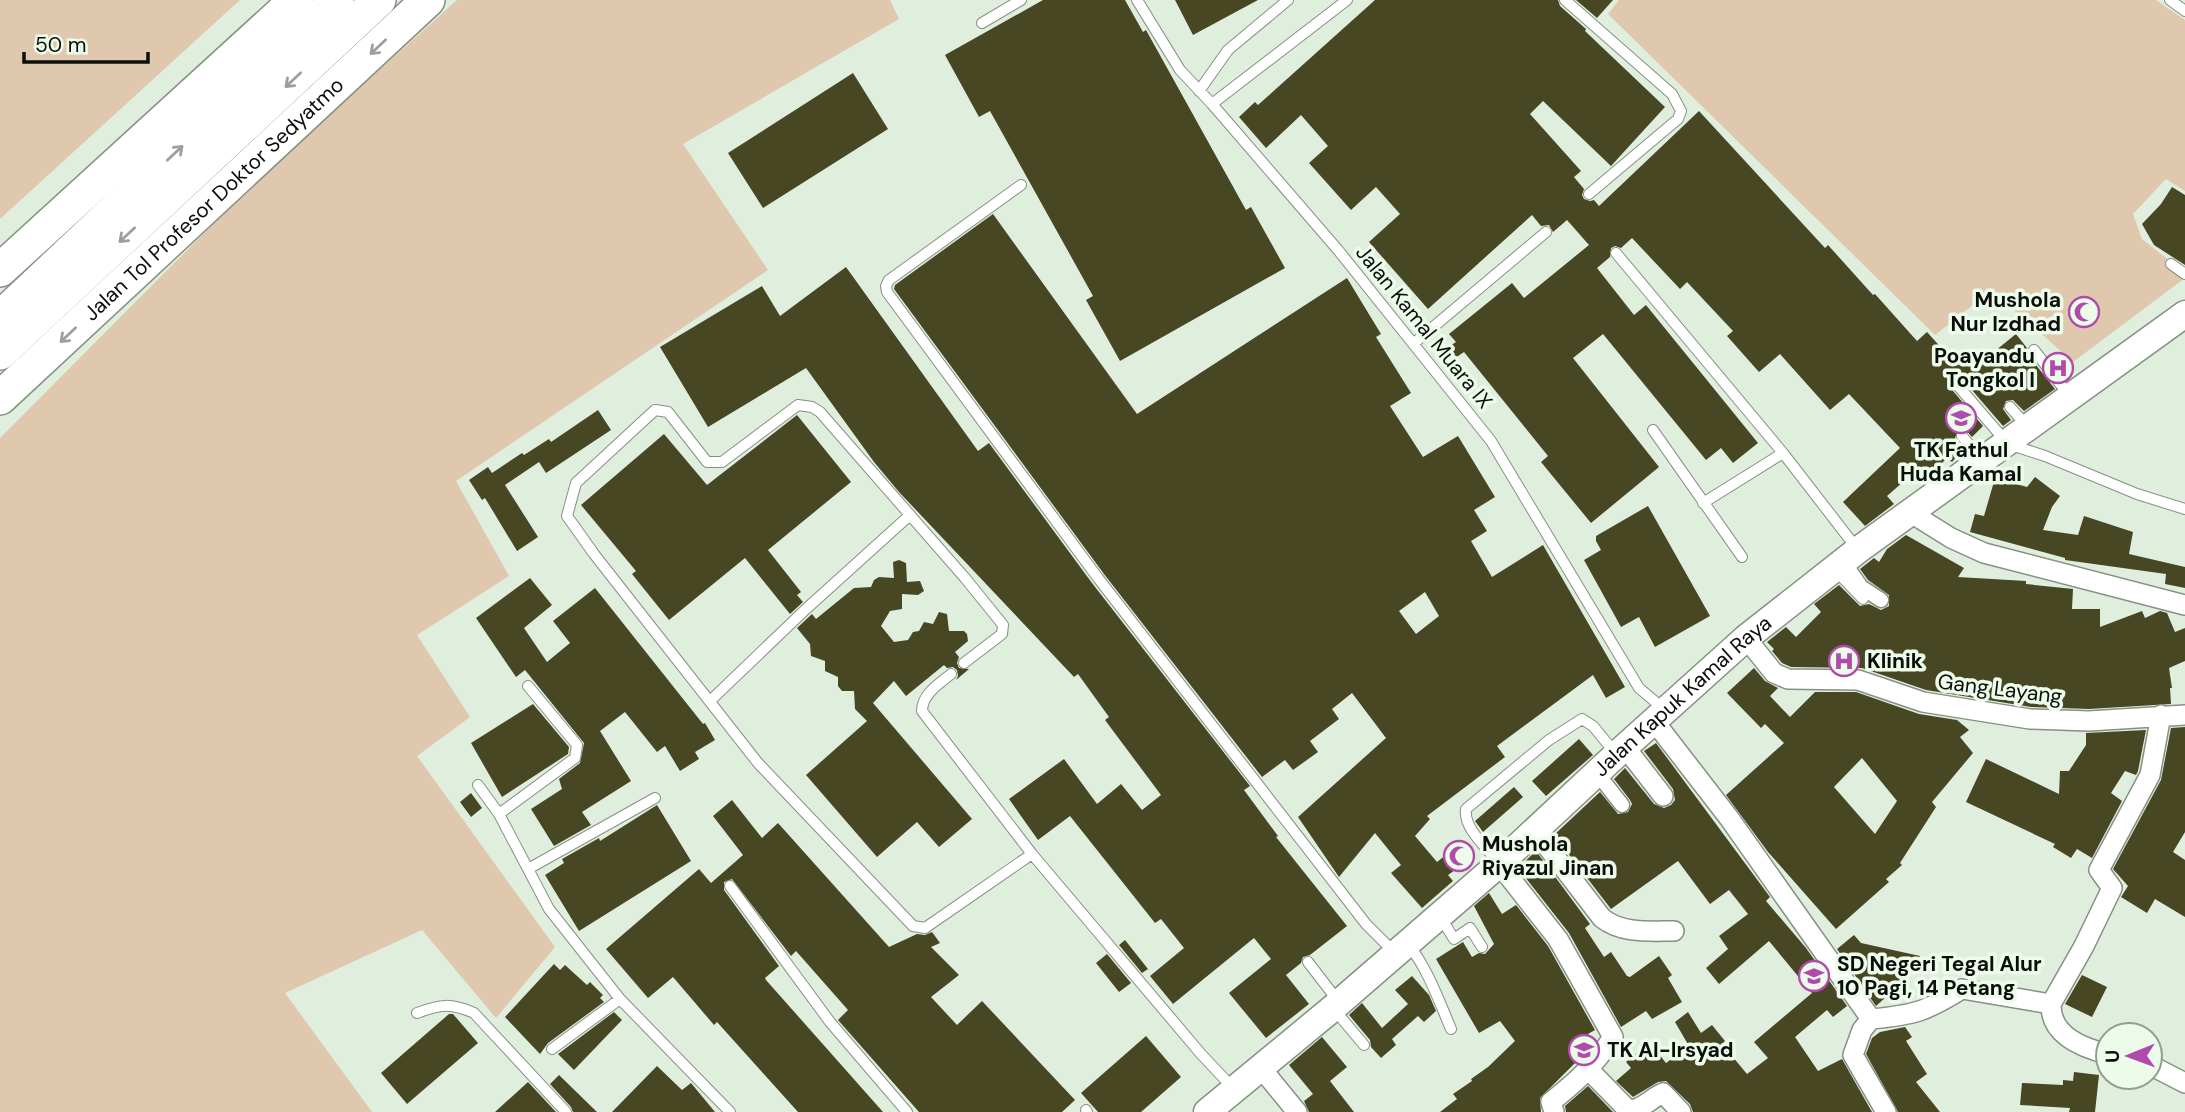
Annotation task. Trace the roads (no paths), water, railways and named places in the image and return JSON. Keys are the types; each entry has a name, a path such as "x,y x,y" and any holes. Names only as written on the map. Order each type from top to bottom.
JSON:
{"highway":[{"path":"0,270 296,0"},
{"path":"0,318 337,0"},
{"name":"Jalan Tol Profesor Doktor Sedyatmo","path":"0,353 379,0"},
{"name":"Jalan Tol Profesor Doktor Sedyatmo","path":"0,398 428,0"}],"main road":[{"name":"Jalan Kapuk Kamal Raya","path":"1207,1112 1500,864 1746,638 1845,560 2185,314"}],"street":[{"path":"1912,513 1951,538 1984,553 2185,605"},
{"path":"1845,560 1861,587 1881,600"},
{"name":"Gang Layang","path":"1746,638 1774,673 1788,679 1858,680 1923,702 2030,719 2089,721 2185,715"},
{"path":"2094,1050 2084,1048 2063,1035 2051,1012 2051,1004 2084,946 2112,888 2099,870 2150,775 2161,715"},
{"path":"1660,716 1871,1019"},
{"path":"1621,751 1664,796"},
{"path":"1597,773 1622,805"},
{"path":"1536,832 1611,926 1631,930 1674,931"},
{"path":"1500,864 1558,939 1613,1037 1589,1070 1551,1102 1554,1112"},
{"path":"1886,1112 1853,1055 1861,1030 1871,1019 1909,1015 1931,1009 1962,989 2051,1004"},
{"path":"1262,1068 1297,1112"},
{"path":"1589,1070 1628,1110 1639,1108 1663,1093 1681,1112"},
{"path":"2164,1072 2185,1083"}],"lane":[{"path":"982,23 1021,0"},
{"name":"Jalan Kamal Muara IX","path":"1136,0 1180,70 1338,250 1491,441 1639,688 1660,716"},
{"path":"1199,91 1228,50 1288,0"},
{"path":"1212,104 1347,0"},
{"path":"1565,0 1672,94 1681,111 1678,119 1589,194"},
{"path":"2170,0 2185,11"},
{"path":"1021,185 889,280 887,292 1098,578 1366,924 1402,949 1416,954 1451,1029"},
{"path":"1413,344 1546,232"},
{"path":"1616,253 1783,453 1845,560 1863,599"},
{"path":"2171,264 2185,274"},
{"path":"2034,350 2071,398"},
{"path":"1959,387 2038,453 2137,494 2185,509"},
{"path":"964,663 1002,634 1003,625 820,412 798,405 722,462 707,462 668,412 655,410 576,483 567,516 598,559 758,763 913,926 925,928 1032,854"},
{"path":"2010,407 2019,436"},
{"path":"1653,430 1742,557"},
{"path":"1962,436 1984,461"},
{"path":"1703,503 1783,453"},
{"path":"711,700 910,515"},
{"path":"951,674 926,695 922,711 1032,854 1235,1091"},
{"path":"499,814 575,758 577,752 577,745 528,686"},
{"path":"1500,864 1464,818 1466,809 1549,740 1582,719 1621,751"},
{"path":"478,785 499,814 549,909 620,999 730,1112"},
{"path":"528,869 655,798"},
{"path":"730,886 830,1022 907,1112"},
{"path":"1440,916 1454,939 1471,928 1482,947"},
{"path":"1308,962 1364,1045"},
{"path":"552,1049 620,999"},
{"path":"417,1013 438,1005 457,1006 474,1013 566,1112"}],"place":[{"name":"Mushola Nur Izdhad","path":"2084,312"},
{"name":"Poayandu Tongkol I","path":"2058,368"},
{"name":"TK Fathul Huda Kamal","path":"1961,418"},
{"name":"Klinik","path":"1844,661"},
{"name":"Mushola Riyazul Jinan","path":"1459,856"},
{"name":"SD Negeri Tegal Alur 10 Pagi, 14 Petang","path":"1814,976"},
{"name":"TK Al-Irsyad","path":"1584,1050"}]}
